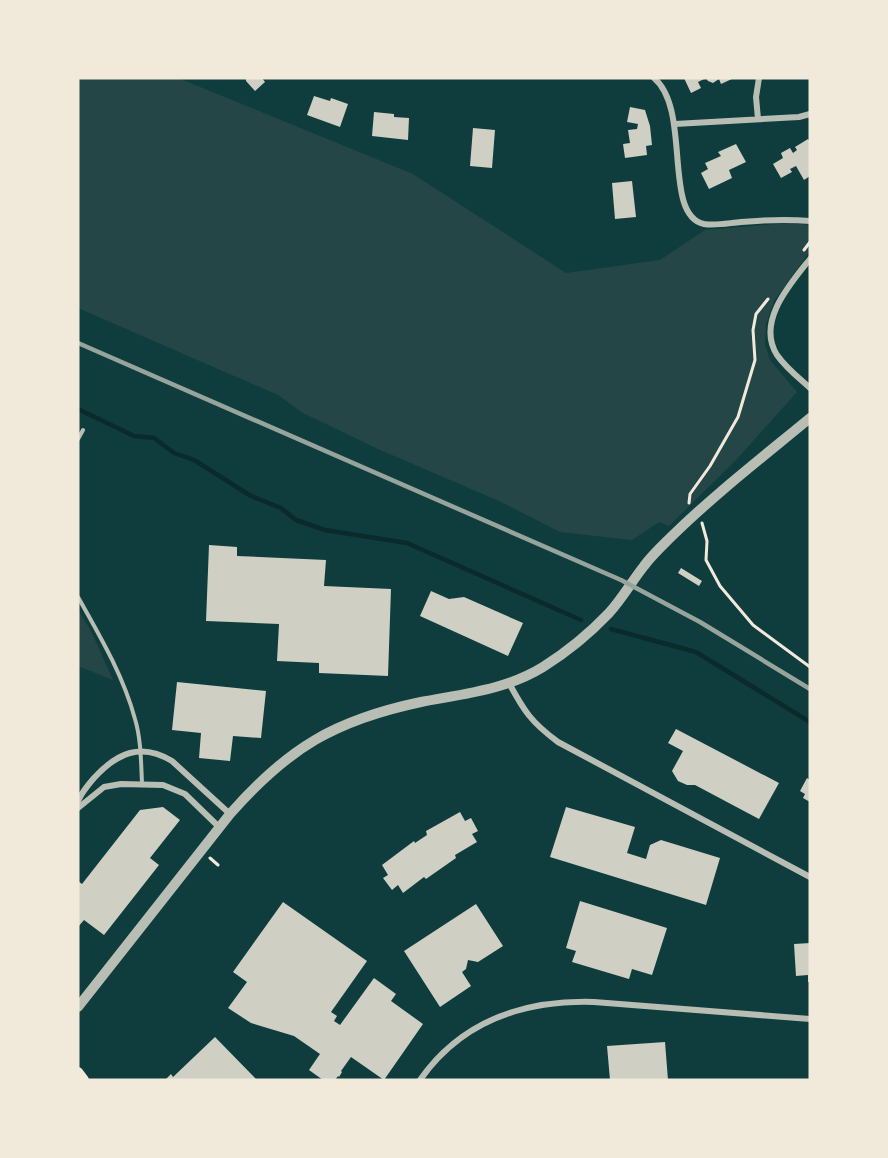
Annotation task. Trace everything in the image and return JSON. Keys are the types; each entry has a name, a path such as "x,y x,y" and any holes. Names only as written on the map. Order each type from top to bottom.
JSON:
{"main road":[{"path":"78,1072 84,1080"}],"street":[{"path":"654,78 661,84 675,124 680,193 686,210 696,221 712,225 782,219 810,220"},
{"path":"758,119 756,97 759,78"},
{"path":"675,124 810,114"},
{"path":"810,259 779,303 771,325 770,336 776,352 785,365 810,388"},
{"path":"78,1007 219,826 253,787 284,760 333,730 375,713 466,695 509,683 540,669 588,634 610,611 646,563 673,535 810,418"},
{"path":"509,683 524,711 536,726 558,742 810,876"},
{"path":"78,801 82,792 107,764 120,756 141,751 161,754 172,761 230,814"},
{"path":"78,808 104,787 142,783 164,785 176,789 191,799 219,826"},
{"path":"420,1080 442,1054 471,1031 498,1016 550,1003 594,1002 810,1019"}],"lane":[{"path":"78,440 83,430"},
{"path":"78,597 112,656 135,719 141,751 142,783"}],"path":[{"path":"803,251 810,242"},
{"path":"689,509 690,494 710,466 738,417 755,360 753,330 756,314 770,296"},
{"path":"701,522 705,529 707,542 706,560 720,586 753,625 810,667"},
{"path":"209,857 218,865"}],"shaded area":[{"path":"78,78 178,78 413,174 566,273 660,260 705,230 789,223 810,225 810,251 774,301 766,324 765,345 770,360 797,392 736,460 669,526 659,522 632,540 560,532 499,501 378,449 303,413 278,395 78,308"},
{"path":"78,610 90,629 113,680 78,666"}],"building":[{"path":"246,78 262,78 265,82 255,91"},
{"path":"684,78 706,78 698,82 701,88 691,93"},
{"path":"706,78 734,78 721,84 719,79 713,83"},
{"path":"314,96 330,101 331,98 348,104 340,127 307,115"},
{"path":"630,107 645,110 652,145 646,146 647,155 625,158 623,144 630,143 628,130 637,129 638,124 627,122"},
{"path":"374,112 409,118 408,140 372,136"},
{"path":"473,128 495,130 492,168 470,166"},
{"path":"808,139 810,142 810,176 804,180 796,166 790,169 792,172 781,178 773,164 783,158 781,153 790,148 793,153 797,150 795,147"},
{"path":"736,144 746,162 729,170 732,178 709,189 701,173 708,169 705,163 721,156 718,152"},
{"path":"632,181 636,217 615,219 612,183"},
{"path":"209,545 237,547 237,556 326,560 324,586 391,589 388,676 319,673 319,663 277,661 279,624 206,621"},
{"path":"681,568 702,581 699,586 678,573"},
{"path":"431,591 449,599 464,597 523,623 508,656 420,616"},
{"path":"177,682 266,691 261,738 233,736 230,761 199,758 201,733 172,730"},
{"path":"676,729 779,783 759,819 695,785 687,785 678,781 672,771 683,751 668,743"},
{"path":"807,778 810,780 810,802 803,798 805,794 800,791"},
{"path":"163,807 180,820 150,858 159,865 104,935 84,920 78,927 78,881 82,884 140,810"},
{"path":"566,807 635,827 627,853 646,859 650,845 661,840 720,858 706,905 550,857"},
{"path":"460,812 465,821 471,818 478,831 472,834 477,842 403,893 398,885 392,890 383,878 388,875 382,865 414,841 415,843 427,835 426,831"},
{"path":"580,901 667,928 652,975 632,969 629,979 572,962 576,951 566,948"},
{"path":"283,902 367,961 331,1012 337,1016 334,1021 340,1025 374,978 396,994 391,1001 423,1024 384,1080 351,1057 339,1077 335,1080 323,1080 309,1070 320,1054 294,1036 251,1023 228,1008 247,982 233,972"},
{"path":"476,904 503,946 478,962 468,960 466,969 462,972 471,986 440,1007 404,951"},
{"path":"810,943 810,982 808,982 808,975 796,976 794,944"},
{"path":"215,1037 257,1080 165,1080 171,1074 173,1077"},
{"path":"665,1042 668,1080 610,1080 607,1046"}],"waterway":[{"path":"78,409 134,436 154,438 174,453 194,460 251,496 281,508 296,520 325,530 407,543 581,620"},
{"path":"611,629 696,652 810,722"}],"railway":[{"path":"78,343 621,580 700,622 810,689"}]}
